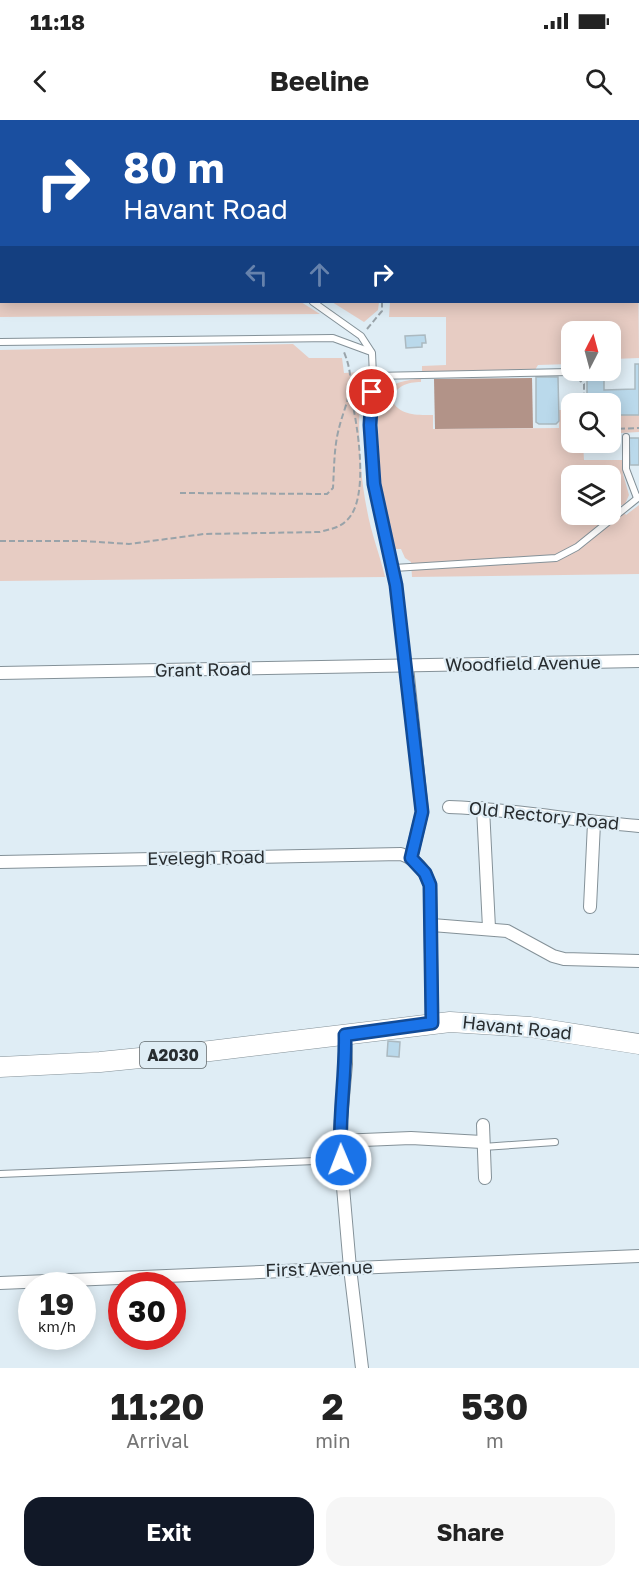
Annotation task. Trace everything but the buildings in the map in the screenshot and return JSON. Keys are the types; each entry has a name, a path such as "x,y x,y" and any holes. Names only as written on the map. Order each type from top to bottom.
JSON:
{"main road":[{"name":"Havant Road","path":"0,1067 187,1054 432,1023 486,1022 639,1044"}],"street":[{"name":"Woodfield Avenue","path":"407,667 639,662"},
{"name":"Grant Road","path":"0,673 407,667"},
{"path":"407,667 422,812 411,858 425,873 430,885 432,1023"},
{"name":"Old Rectory Road","path":"449,807 483,808 594,823 639,826"},
{"path":"483,808 489,928"},
{"path":"590,907 594,823"},
{"name":"Evelegh Road","path":"0,862 401,854 411,858"},
{"path":"432,925 507,931 552,957 639,961"},
{"path":"345,1035 346,1064 339,1141 350,1268 362,1368"},
{"path":"483,1125 485,1178"},
{"path":"339,1141 411,1138 482,1145"},
{"name":"First Avenue","path":"0,1283 639,1256"}],"lane":[{"path":"314,303 361,336 372,353 370,425 374,484 393,568 407,667"},
{"path":"0,342 333,338 372,353"},
{"path":"373,376 561,372"},
{"path":"393,568 556,558 577,547 638,497 626,469 626,437"},
{"path":"482,1145 555,1142"},
{"path":"0,1174 341,1160"}],"path":[{"path":"361,336 382,311 382,303"},
{"path":"180,493 327,494 333,488 336,440 341,416 350,392 352,371 344,352 333,338"},
{"path":"0,541 84,541 129,544 204,534 320,532 338,527 348,520 355,510 360,493 356,416 350,392"}],"shaded area":[{"path":"0,303 303,303 320,314 0,317"},
{"path":"334,303 379,303 378,310 364,322"},
{"path":"390,303 638,303 639,358 621,359 621,321 561,321 561,364 538,365 535,370 422,372 422,366 446,365 446,317 389,317"},
{"path":"293,344 309,358 342,358 344,373 361,372 359,424 362,476 369,519 385,577 0,581 0,350"},
{"path":"532,378 533,428 435,429 434,379"},
{"path":"421,379 421,382 399,388 392,400 404,412 433,415 433,429 559,428 559,410 561,410 561,453 584,453 584,460 622,460 629,495 625,504 621,505 621,465 561,465 561,525 621,525 621,509 626,515 639,505 639,574 412,577 411,562 405,558 401,549 394,549 379,481 378,417 384,413 380,401 385,391 399,383"},
{"path":"621,415 639,415 639,432 621,433"}],"route":[{"path":"341,1160 339,1141 346,1064 345,1035 432,1023 430,885 425,873 411,858 422,812 396,585 374,484 370,425 372,392"}]}
